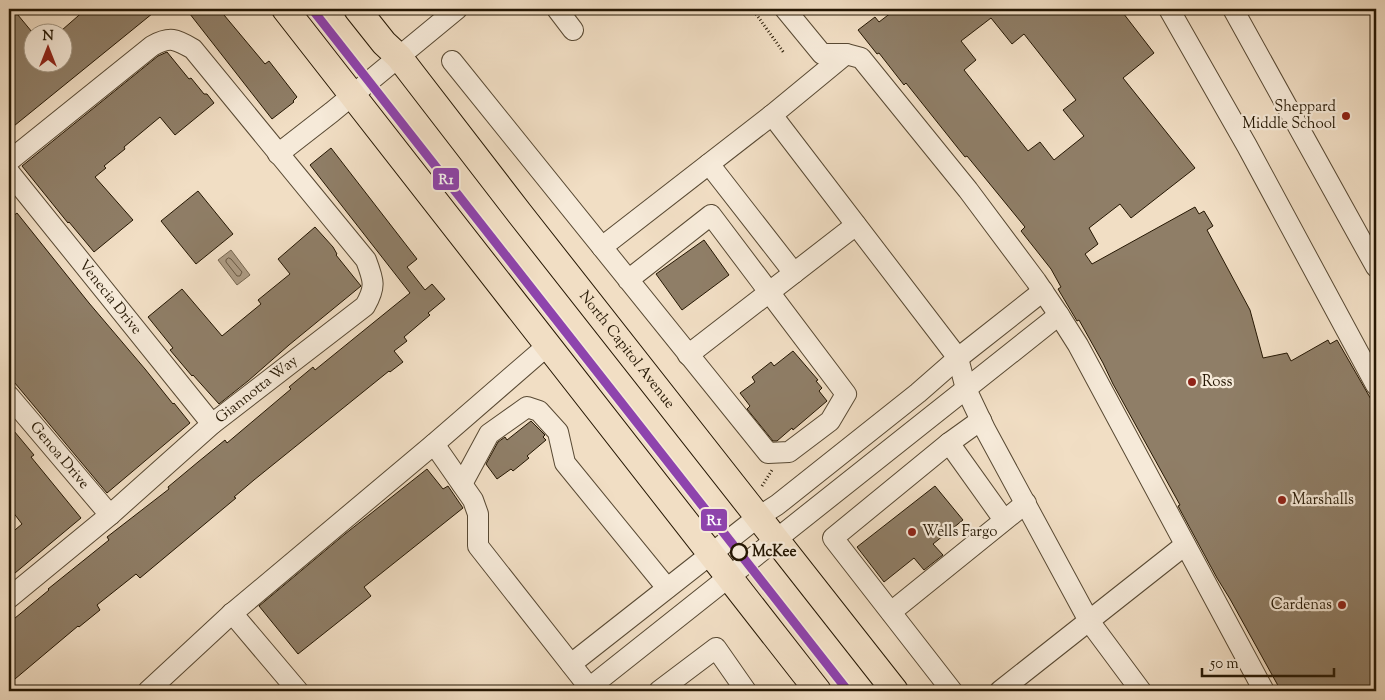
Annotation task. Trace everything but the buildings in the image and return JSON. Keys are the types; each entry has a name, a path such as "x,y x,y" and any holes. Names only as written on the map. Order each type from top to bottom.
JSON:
{"main road":[{"path":"285,9 354,94 547,346 818,691"},
{"name":"North Capitol Avenue","path":"357,9 384,43 399,57 895,691"}],"street":[{"path":"278,154 457,9"},
{"path":"557,9 573,30"},
{"path":"785,9 822,54 846,54 861,58 968,190 1036,280 1078,345 1264,691"},
{"path":"1169,9 1247,146 1376,385"},
{"path":"1233,9 1376,267"},
{"name":"Giannotta Way","path":"9,161 152,46 166,39 181,42 193,48 366,260 372,274 373,292 365,306 212,424 110,514 9,598"},
{"path":"602,247 772,115 846,54"},
{"path":"452,61 714,388 768,453 789,452 830,421 846,394 711,215 628,280"},
{"path":"772,115 958,358 966,389 1089,621 1140,691"},
{"path":"709,164 794,273"},
{"name":"Venecia Drive","path":"9,172 212,424"},
{"path":"688,355 856,225"},
{"path":"571,664 710,554 758,517 777,505 1043,291"},
{"path":"434,444 474,500 478,514 478,546 591,690 728,578 1059,315"},
{"path":"148,691 232,613 434,444 547,346"},
{"name":"Genoa Drive","path":"9,396 110,514"},
{"path":"462,484 489,434 526,407 539,411 558,432 565,463 667,588"},
{"path":"952,691 833,538 949,443 982,420"},
{"path":"949,443 1004,520"},
{"path":"891,612 1026,503"},
{"path":"1000,691 1185,545"},
{"path":"232,613 298,691"},
{"path":"658,691 716,648 746,691"}],"path":[{"path":"756,14 784,53"}],"water":[{"path":"231,250 250,275 237,285 218,260"}],"transit line":[{"name":"R1","path":"312,9 848,691"}],"place":[{"name":"Sheppard Middle School","path":"1346,116"},
{"name":"Ross","path":"1192,382"},
{"name":"Marshalls","path":"1282,500"},
{"name":"Wells Fargo","path":"912,532"},
{"name":"McKee","path":"739,552"},
{"name":"Cardenas","path":"1342,605"}]}
